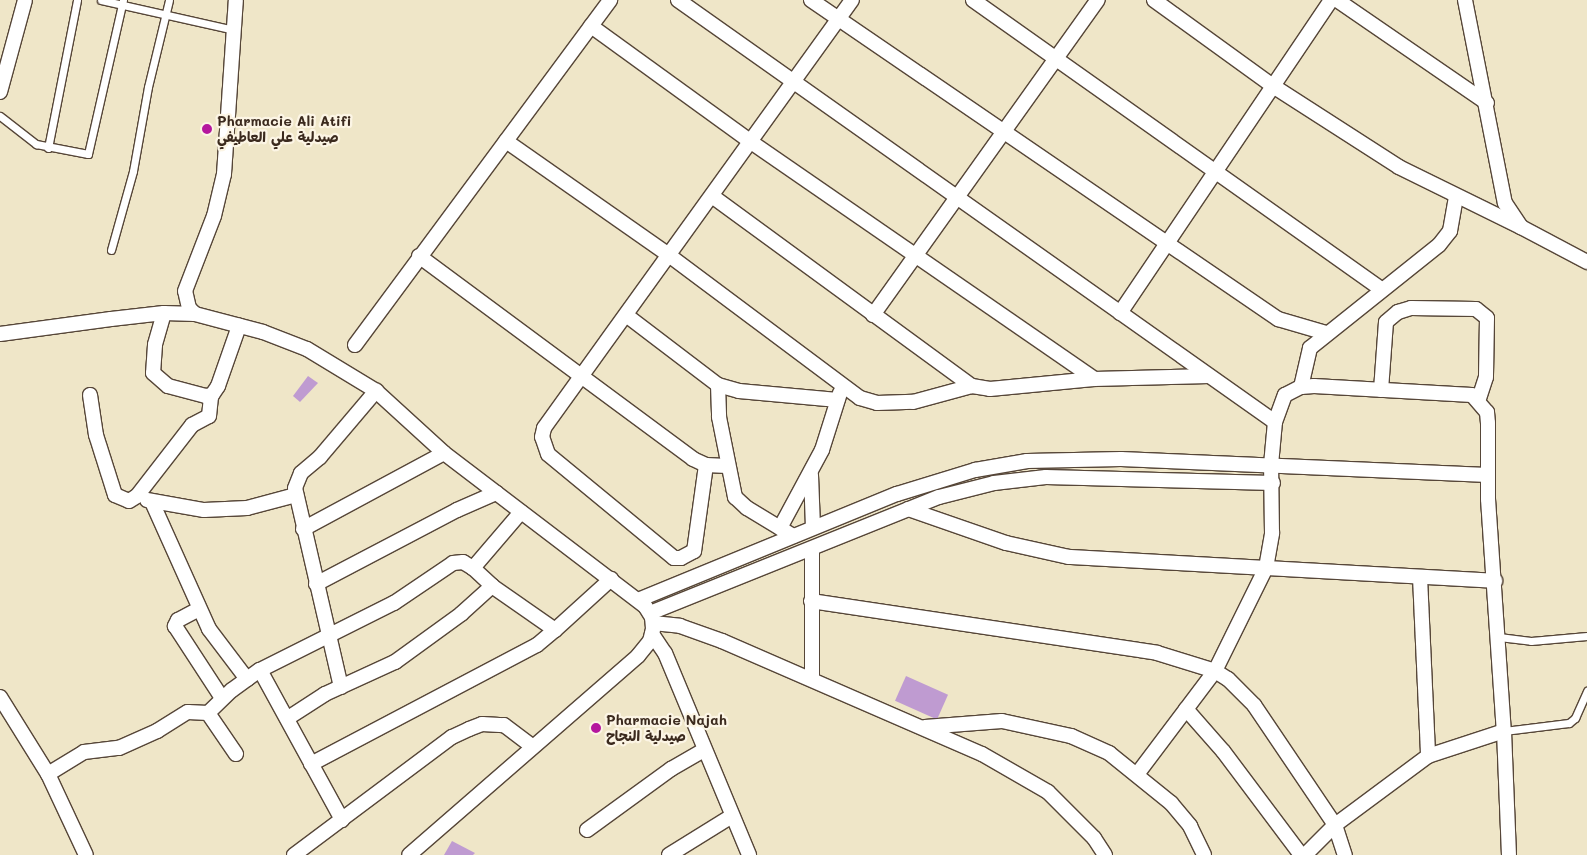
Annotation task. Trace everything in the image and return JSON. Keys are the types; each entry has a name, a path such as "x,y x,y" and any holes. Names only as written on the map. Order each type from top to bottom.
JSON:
{"street":[{"path":"0,92 25,0"},
{"path":"195,314 189,308 184,290 214,216 224,174 236,0"},
{"path":"355,345 610,0"},
{"path":"678,0 792,84 1274,422"},
{"path":"811,0 1168,241 1278,319 1326,333"},
{"path":"706,465 694,551 680,558 674,558 548,454 544,446 544,428 670,256 852,0"},
{"path":"973,0 1216,170 1382,290"},
{"path":"873,315 1004,129 1098,0"},
{"path":"1154,0 1273,86 1399,168 1456,198 1521,227 1587,262"},
{"path":"1120,313 1331,0"},
{"path":"1337,0 1357,7 1487,103"},
{"path":"1465,0 1487,103 1502,197 1521,227"},
{"path":"591,26 751,142 916,254 1094,379"},
{"path":"506,141 670,256 840,394"},
{"path":"712,196 972,386"},
{"path":"1301,387 1310,348 1326,333 1439,245 1450,231 1456,198"},
{"path":"419,256 706,465 727,466"},
{"path":"1381,390 1386,322 1398,312 1411,308 1476,309 1487,318 1486,376 1479,399"},
{"path":"164,313 152,366 156,379 168,386 211,396"},
{"path":"0,334 164,313 195,314 239,326 307,349 376,391 444,453 638,600 652,623 665,653 748,855"},
{"path":"626,315 718,386 739,391 840,394 893,404 972,386 990,389 1094,379 1209,376"},
{"path":"90,395 96,435 115,495 123,501 137,496 187,430 209,416 211,396 228,362 239,326"},
{"path":"718,386 719,417 732,489 740,503 793,536"},
{"path":"1138,773 1215,671 1266,568 1272,533 1273,483 1271,465 1274,422 1285,395 1301,387 1458,392 1479,399 1487,412 1488,475 1504,731 1509,855"},
{"path":"341,687 331,635 303,529 296,495 296,482 301,473 320,458 376,391"},
{"path":"780,528 810,475 840,394"},
{"path":"303,529 444,453"},
{"path":"638,600 897,494 975,470 1027,461 1086,458 1488,475"},
{"path":"810,475 813,527"},
{"path":"409,855 532,746 638,656 652,623 812,549 908,509 975,488 1046,478 1273,483"},
{"path":"316,584 457,510 496,493"},
{"path":"137,496 152,502 176,507 220,510 247,508 296,495"},
{"path":"152,502 199,609 216,640 247,679"},
{"path":"908,509 1006,543 1069,558 1204,567 1266,568 1495,581"},
{"path":"473,568 522,512"},
{"path":"812,549 812,678"},
{"path":"208,713 222,698 260,670 394,603 452,563 462,562 473,568 492,586 555,630"},
{"path":"1420,577 1428,756"},
{"path":"311,764 538,646 611,580"},
{"path":"288,718 341,687 402,657 461,614 492,586"},
{"path":"811,601 1157,653 1215,671 1228,679 1254,705 1335,825 1344,855"},
{"path":"199,609 178,620 175,626 222,698"},
{"path":"652,623 698,631 812,678 998,762 1048,792 1089,832 1105,855"},
{"path":"260,670 288,718 342,820"},
{"path":"0,697 48,774 86,855"},
{"path":"1186,709 1222,751 1303,855 1335,825 1428,756 1504,731"},
{"path":"48,774 84,752 119,748 157,731 191,711 208,713 236,754"},
{"path":"924,727 1002,721 1034,726 1109,753 1138,773 1176,809 1190,826 1204,855"},
{"path":"294,855 452,737 482,724 504,725 532,746"},
{"path":"587,830 671,769 704,750"},
{"path":"669,855 732,816"}],"lane":[{"path":"48,148 77,0"},
{"path":"101,0 122,3 165,15 234,30"},
{"path":"111,250 133,171 169,0"},
{"path":"0,116 26,139 48,148 82,155 91,150 122,3"},
{"path":"1498,637 1531,641 1587,636"},
{"path":"1504,731 1569,723 1575,718 1587,691"}],"building":[{"path":"308,376 318,383 300,402 293,396"},
{"path":"906,676 948,695 937,719 895,701"},
{"path":"452,841 475,853 473,855 444,855"}],"place":[{"name":"Pharmacie Ali Atifi صيدلية علي العاطيفي","path":"207,129"},
{"name":"Pharmacie Najah صيدلية النجاح","path":"596,728"}]}
